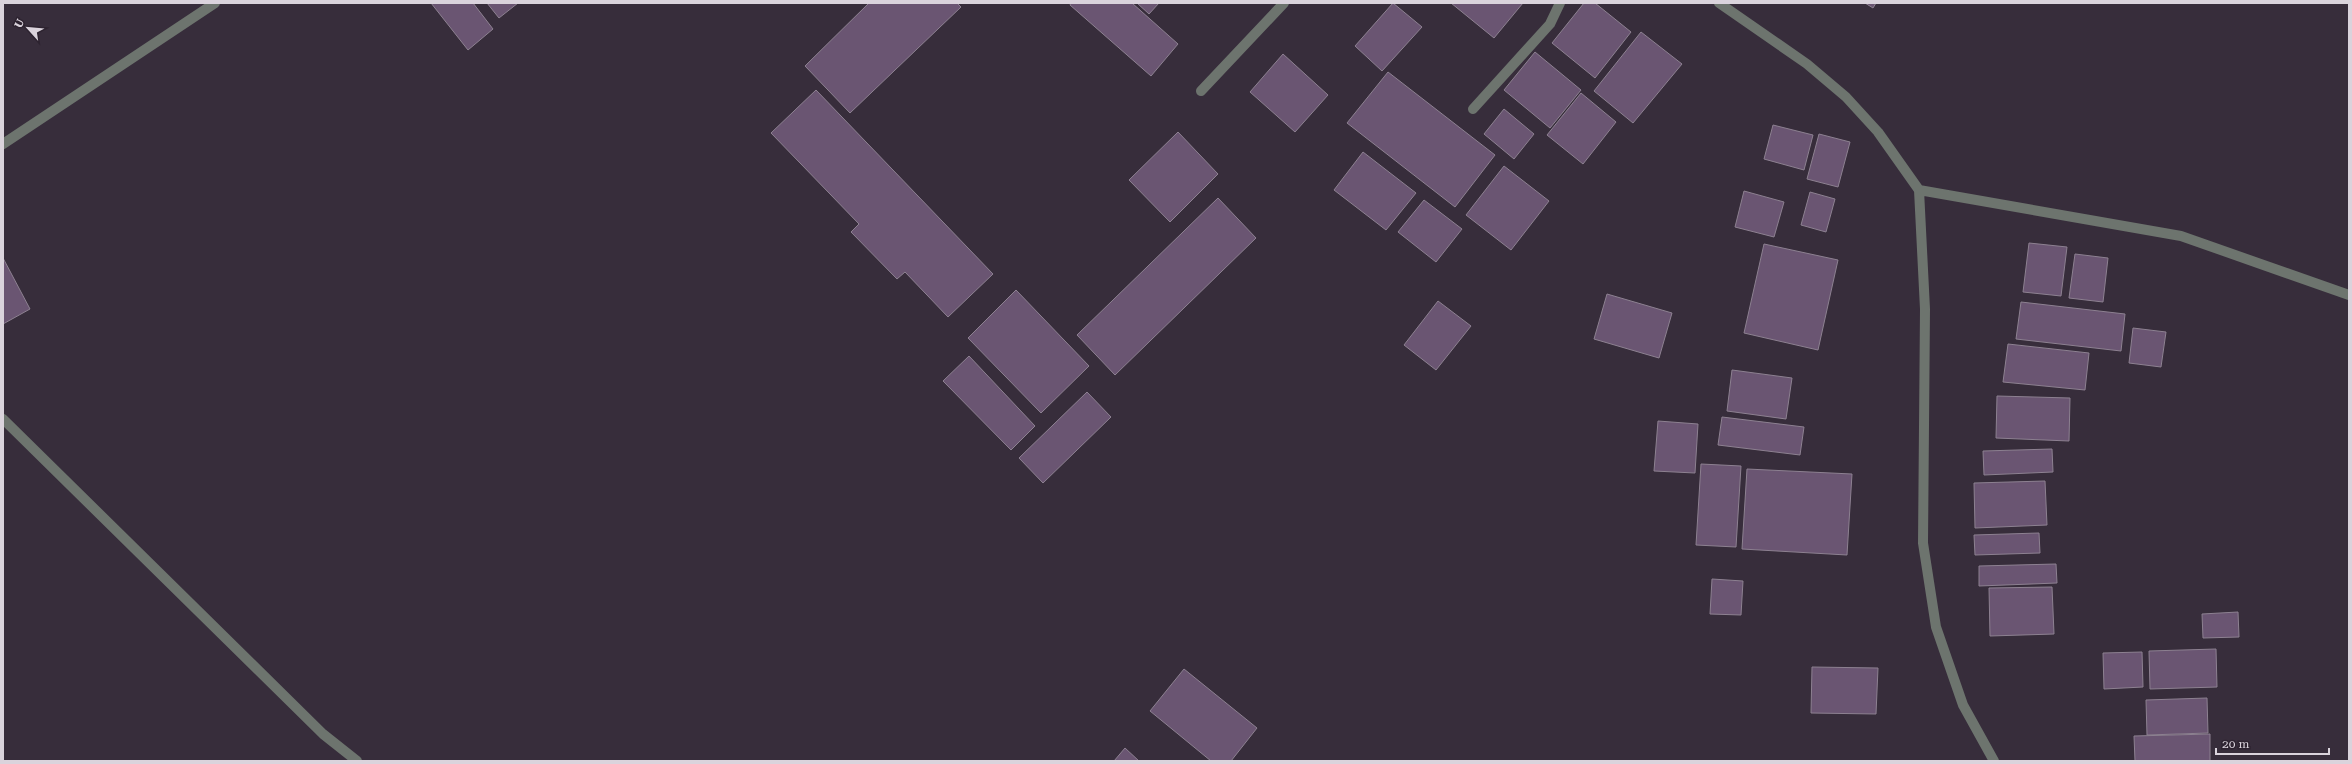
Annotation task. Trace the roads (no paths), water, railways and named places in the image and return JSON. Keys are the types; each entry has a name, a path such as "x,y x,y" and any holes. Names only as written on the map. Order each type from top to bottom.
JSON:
{"street":[{"path":"3,144 215,3"},
{"path":"1201,91 1284,3"},
{"path":"1473,109 1550,24 1560,3"},
{"path":"1719,3 1806,64 1846,97 1878,132 1919,190 1925,309 1923,543 1936,627 1963,705 1994,761"},
{"path":"1919,190 2181,236 2349,295"},
{"path":"3,419 323,734 357,761"}]}
